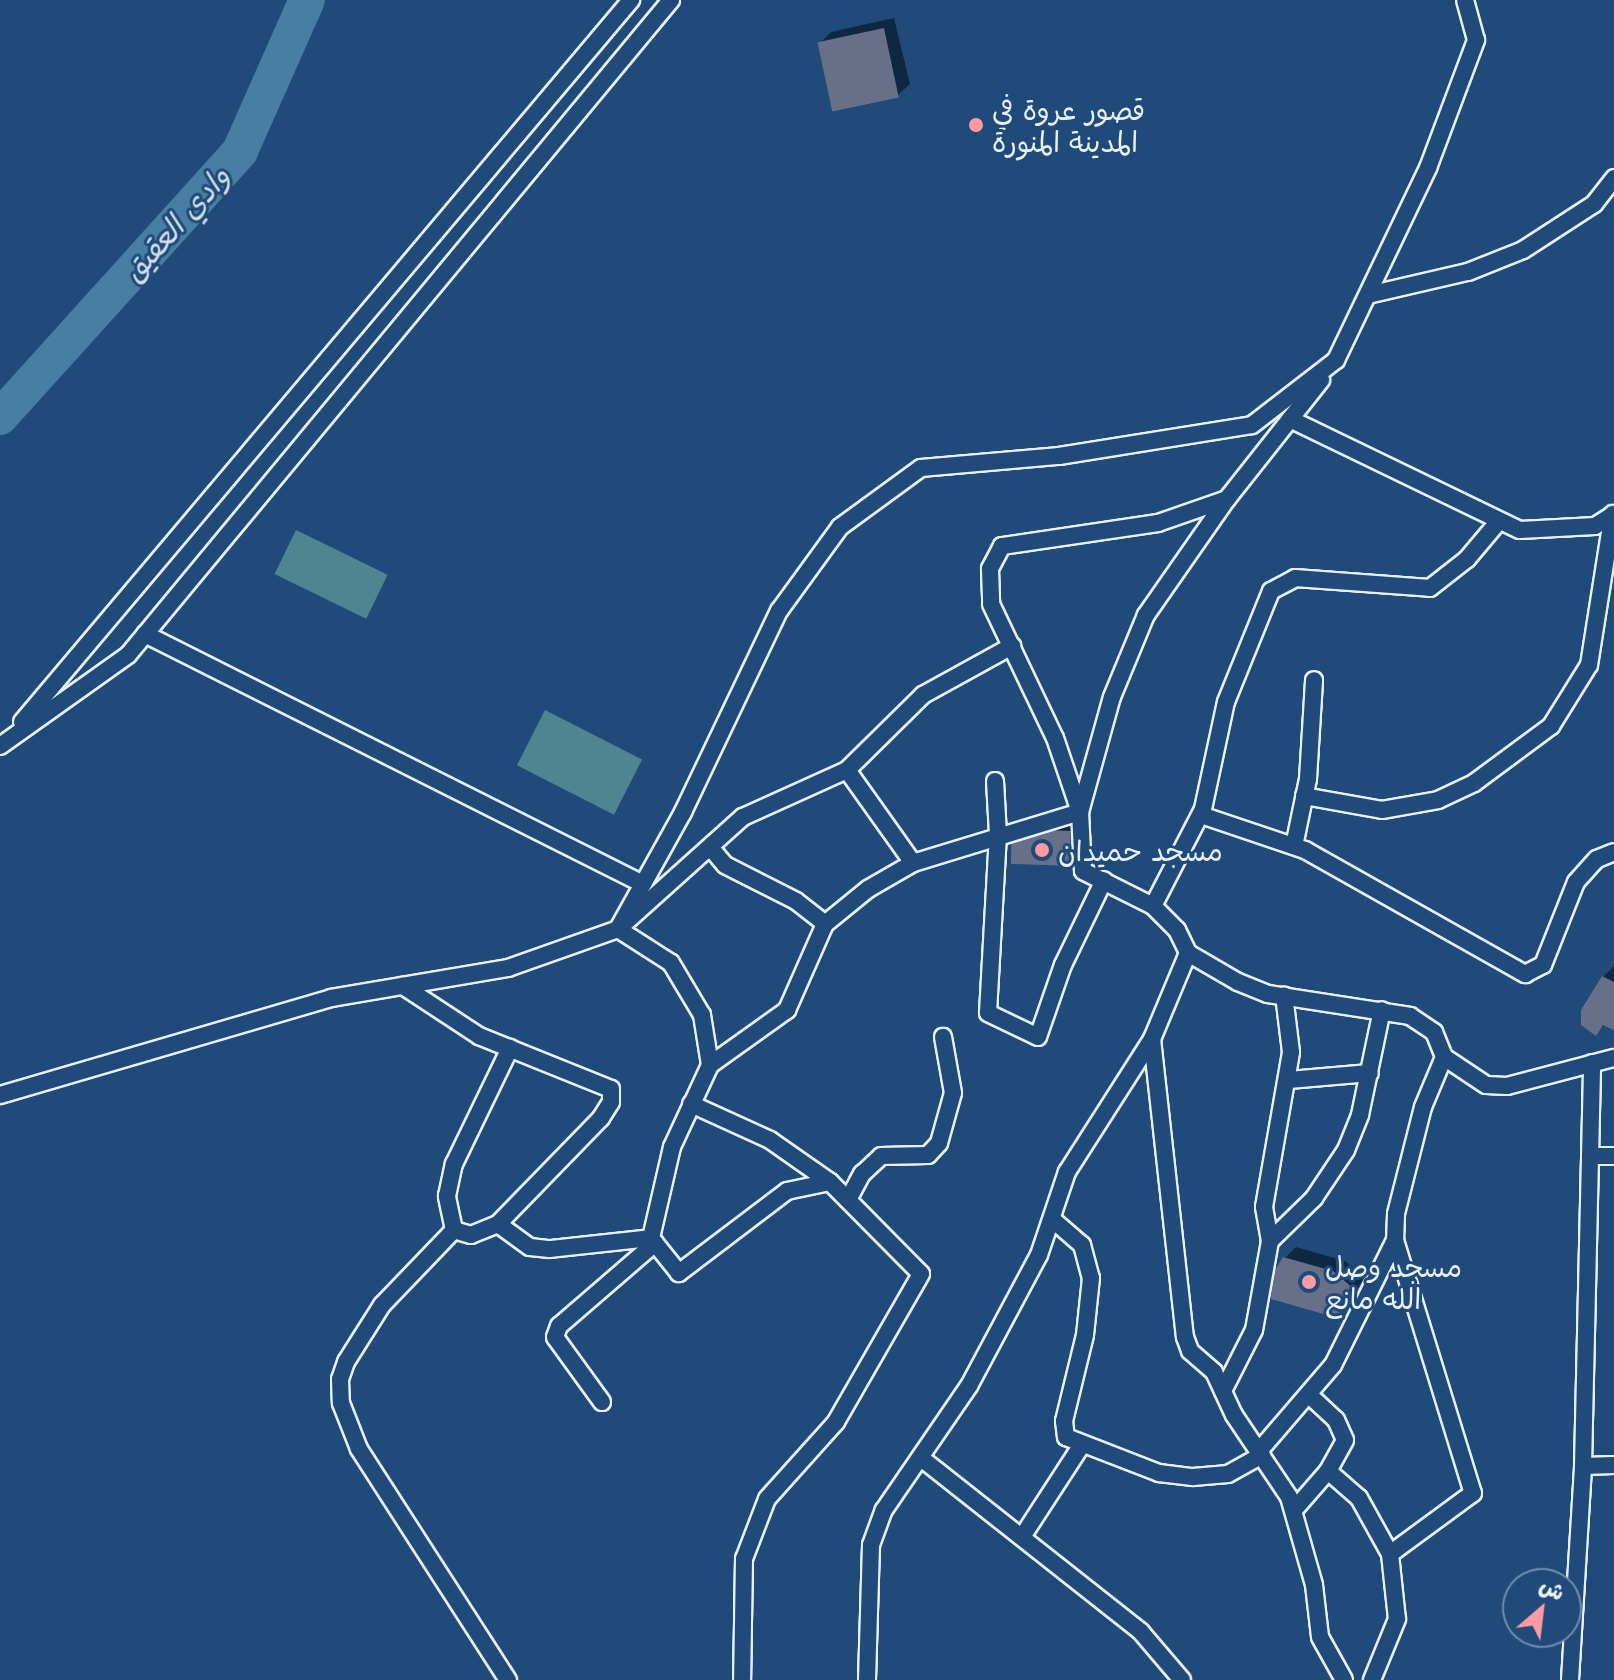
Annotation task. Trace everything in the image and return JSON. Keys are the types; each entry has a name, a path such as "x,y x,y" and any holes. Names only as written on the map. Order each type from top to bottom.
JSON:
{"street":[{"path":"4,743 631,0"},
{"path":"4,743 128,655 671,0"},
{"path":"1080,812 1112,697 1146,615 1227,499 1336,360 1368,295 1428,168 1476,40 1465,0"},
{"path":"1368,295 1468,272 1523,250 1594,204 1614,178"},
{"path":"618,929 779,611 840,527 921,468 1059,456 1252,425 1336,360"},
{"path":"1290,419 1520,530 1550,532 1595,526 1614,514"},
{"path":"1227,499 1158,523 1002,546 990,569 991,604 1055,738 1080,812 1083,871 1153,906 1177,930 1188,953 1238,982 1284,995 1410,1016 1434,1032 1444,1057 1486,1085 1507,1086 1614,1058"},
{"path":"1304,796 1382,810 1438,800 1474,783 1551,726 1589,665 1614,514"},
{"path":"1153,906 1201,815 1226,702 1243,649 1277,585 1295,578 1430,588 1467,559 1499,521"},
{"path":"145,634 643,884"},
{"path":"0,1095 331,998 508,968 618,929 743,817 847,770 923,695 1012,646"},
{"path":"1294,846 1304,796 1314,680"},
{"path":"847,770 913,863"},
{"path":"995,781 998,834 988,1013 1038,1037 1063,965 1104,880"},
{"path":"602,1402 555,1337 559,1326 653,1241 672,1147 710,1065 787,1010 825,924 868,889 913,863 998,834 1080,812"},
{"path":"1201,815 1294,846 1525,974 1543,965 1576,882 1597,859 1614,852"},
{"path":"710,847 725,865 796,901 825,924"},
{"path":"618,929 671,963 702,1015 710,1065"},
{"path":"867,1680 871,1545 884,1510 969,1386 1039,1255 1086,1136 1152,1039 1188,953"},
{"path":"403,986 479,1036 603,1082 611,1089 611,1102 498,1224 471,1235 454,1230"},
{"path":"1223,1391 1254,1330 1270,1241 1264,1207 1289,1080 1284,995"},
{"path":"1270,1241 1314,1198 1346,1150 1370,1073 1382,1010"},
{"path":"848,1200 881,1156 928,1155 939,1143 953,1093 943,1037"},
{"path":"1152,1039 1185,1337 1223,1391 1294,1510 1314,1585 1320,1637 1344,1680"},
{"path":"454,1230 447,1196 454,1164 510,1048"},
{"path":"1390,1554 1473,1493 1395,1240 1396,1214 1423,1107 1444,1057"},
{"path":"1570,1680 1583,1466 1592,1063"},
{"path":"1289,1080 1370,1073"},
{"path":"691,1104 770,1140 830,1182 921,1274 836,1422 767,1499 744,1559 742,1680"},
{"path":"1590,1156 1614,1156"},
{"path":"653,1241 679,1273 787,1191 830,1182"},
{"path":"1052,1219 1082,1245 1091,1278 1085,1335 1064,1421 1066,1437 1081,1446 1159,1473 1193,1477 1228,1474 1260,1453 1310,1396 1333,1365 1395,1240"},
{"path":"498,1224 530,1247 550,1249 653,1241"},
{"path":"454,1230 382,1305 346,1362 340,1379 341,1403 359,1449 508,1680"},
{"path":"1294,1510 1328,1471 1345,1440 1336,1420 1310,1396"},
{"path":"1022,1537 1081,1446"},
{"path":"921,1458 1141,1632 1182,1680"},
{"path":"1583,1466 1614,1465"},
{"path":"1328,1471 1359,1498 1390,1554 1397,1619 1372,1680"}],"green space":[{"path":"296,530 388,575 366,619 275,574"},
{"path":"545,710 642,759 614,815 517,765"}],"building":[{"path":"884,28 899,97 832,112 817,42"},
{"name":"مسجد حميدان","path":"1012,829 1071,831 1070,866 1011,864"},
{"path":"1602,976 1614,982 1614,1030 1603,1025 1596,1036 1581,1025 1581,1010"},
{"name":"مسجد وصل الله مانع","path":"1283,1257 1333,1271 1354,1289 1341,1319 1271,1299 1272,1275"}],"waterway":[{"name":"وادي العقيق","path":"0,417 240,151 307,0"}],"place":[{"name":"قصور عروة في المدينة المنورة","path":"976,125"},
{"name":"مسجد حميدان","path":"1042,850"},
{"name":"مسجد وصل الله مانع","path":"1309,1282"}]}
